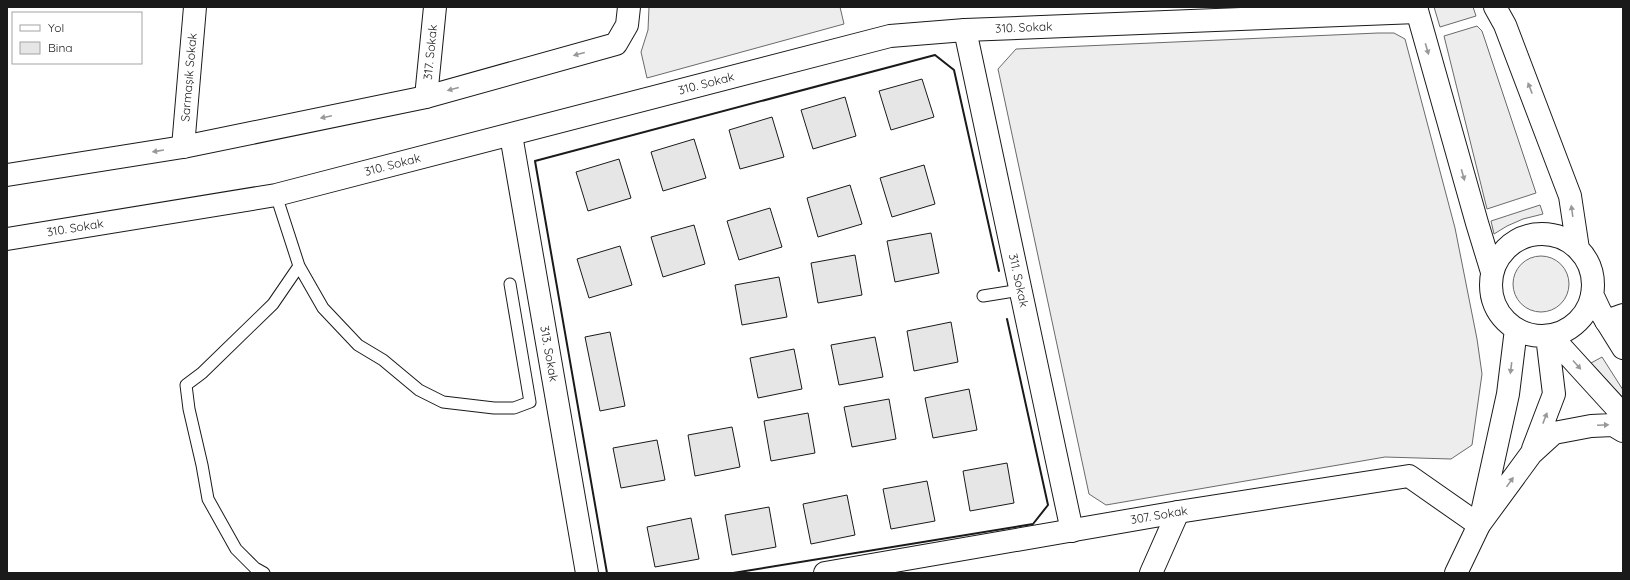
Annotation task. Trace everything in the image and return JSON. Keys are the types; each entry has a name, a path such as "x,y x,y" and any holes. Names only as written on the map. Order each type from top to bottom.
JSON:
{"street":[{"name":"Sarmaşık Sokak","path":"183,147 195,7"},
{"name":"317. Sokak","path":"426,97 435,7"},
{"path":"7,176 183,147 426,97 616,44 628,25 629,7"},
{"path":"1495,7 1505,25 1570,196 1578,249"},
{"path":"1416,9 1492,272 1491,288 1494,305 1503,319 1516,329 1531,335 1549,336 1566,330 1578,321 1587,308 1592,294 1592,278 1587,263 1578,249 1567,241 1555,236 1542,234 1528,236 1516,241 1506,249 1492,272"},
{"name":"310. Sokak","path":"7,239 276,195 890,36 964,30 1416,9"},
{"name":"311. Sokak","path":"964,30 1072,531"},
{"name":"313. Sokak","path":"511,135 587,573"},
{"path":"1592,294 1614,318 1623,348"},
{"path":"1479,525 1508,394 1516,329"},
{"path":"1549,336 1623,415"},
{"path":"1531,454 1554,394 1549,336"},
{"path":"1456,573 1479,525 1531,454 1554,433 1591,426 1613,425 1623,431"},
{"name":"307. Sokak","path":"825,573 1178,512 1409,476 1479,525"},
{"path":"1151,573 1178,512"}],"lane":[{"path":"276,195 299,266 323,308 358,345 383,360 419,390 443,402 494,408 514,408 530,402 510,284"},
{"path":"264,573 255,568 236,549 208,499 189,409 186,385 202,373 273,304 299,266"},
{"path":"983,296 1020,290"}],"shaded area":[{"path":"649,7 840,7 844,24 647,78 641,52 648,30"},
{"path":"1434,7 1473,7 1476,16 1440,27"},
{"path":"1477,26 1482,31 1536,193 1487,209 1444,36"},
{"path":"1394,33 1405,39 1455,228 1477,339 1482,374 1472,445 1451,459 1385,457 1106,505 1089,494 998,69 1016,49"},
{"path":"1540,205 1543,214 1523,219 1494,234 1491,221"},
{"path":"1535,256 1547,256 1561,264 1569,278 1567,295 1561,304 1547,312 1535,312 1525,307 1518,300 1513,290 1513,278 1518,268 1525,261"},
{"path":"1602,357 1623,390 1623,398 1591,363"}],"building":[{"path":"922,79 934,117 891,130 879,91"},
{"path":"845,97 856,136 813,149 801,110"},
{"path":"772,117 784,157 740,169 729,130"},
{"path":"694,139 706,178 663,191 651,152"},
{"path":"619,159 631,198 588,211 576,172"},
{"path":"924,165 935,204 892,217 880,178"},
{"path":"850,185 862,224 818,237 807,198"},
{"path":"770,208 782,247 739,260 727,221"},
{"path":"694,225 705,264 663,277 651,237"},
{"path":"931,233 939,273 895,282 887,241"},
{"path":"620,246 632,285 589,298 577,259"},
{"path":"855,255 862,295 818,303 811,263"},
{"path":"779,277 787,317 742,325 735,285"},
{"path":"951,322 958,362 914,371 907,331"},
{"path":"610,332 625,406 600,411 585,337"},
{"path":"875,337 883,377 839,385 831,345"},
{"path":"794,349 802,389 758,398 750,358"},
{"path":"969,389 977,430 933,438 925,398"},
{"path":"889,399 896,439 852,447 844,407"},
{"path":"808,413 815,453 771,461 764,421"},
{"path":"732,427 740,467 695,476 688,435"},
{"path":"657,440 665,480 621,488 613,448"},
{"path":"1007,463 1014,503 970,511 963,471"},
{"path":"927,481 935,521 891,529 883,489"},
{"path":"847,495 855,535 811,544 803,504"},
{"path":"769,507 776,547 732,555 725,515"},
{"path":"691,518 699,559 655,567 647,527"}],"wall":[{"path":"607,573 535,161 935,55 954,70 999,271"},
{"path":"733,573 1033,524 1048,505 1007,319"}]}
